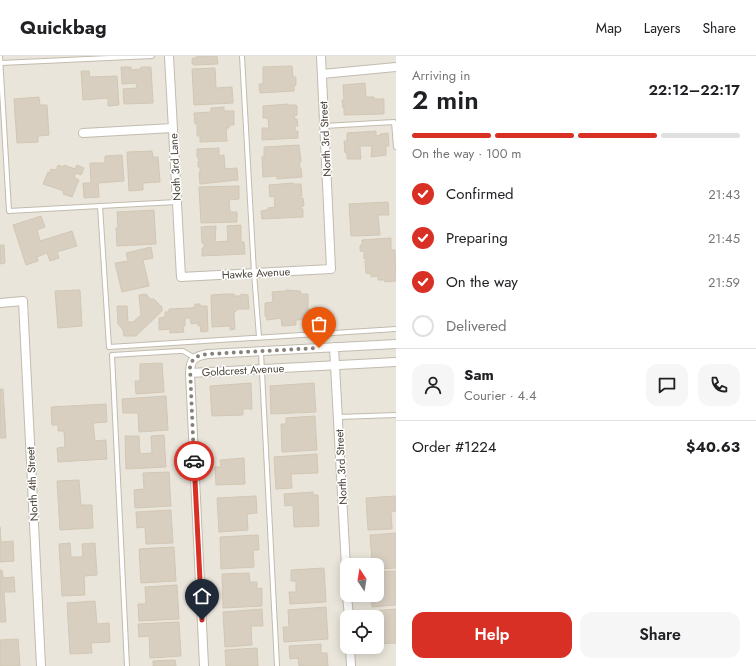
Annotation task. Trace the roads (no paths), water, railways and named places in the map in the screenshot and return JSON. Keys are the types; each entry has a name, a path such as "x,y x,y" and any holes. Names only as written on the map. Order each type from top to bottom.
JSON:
{"street":[{"name":"Noth 3rd Lane","path":"169,56 181,277"},
{"name":"North 3rd Street","path":"321,56 331,269"},
{"path":"322,74 396,68"},
{"path":"83,133 173,128"},
{"name":"Hawke Avenue","path":"181,277 331,269"},
{"name":"North 4th Street","path":"0,303 23,301 41,666"},
{"name":"Goldcrest Avenue","path":"396,344 208,354 195,358 191,362 190,373 335,364 396,362"},
{"name":"North 3rd Street","path":"334,347 346,558"},
{"path":"190,373 204,666"},
{"path":"350,654 351,666"}],"lane":[{"path":"0,56 9,211 177,202"},
{"path":"1,63 152,56"},
{"path":"242,56 259,337"},
{"path":"324,126 394,122 396,147"},
{"path":"100,206 109,347 396,329"},
{"path":"127,666 112,355 183,351 195,358"},
{"path":"261,351 276,666"},
{"path":"338,417 396,415"}]}
